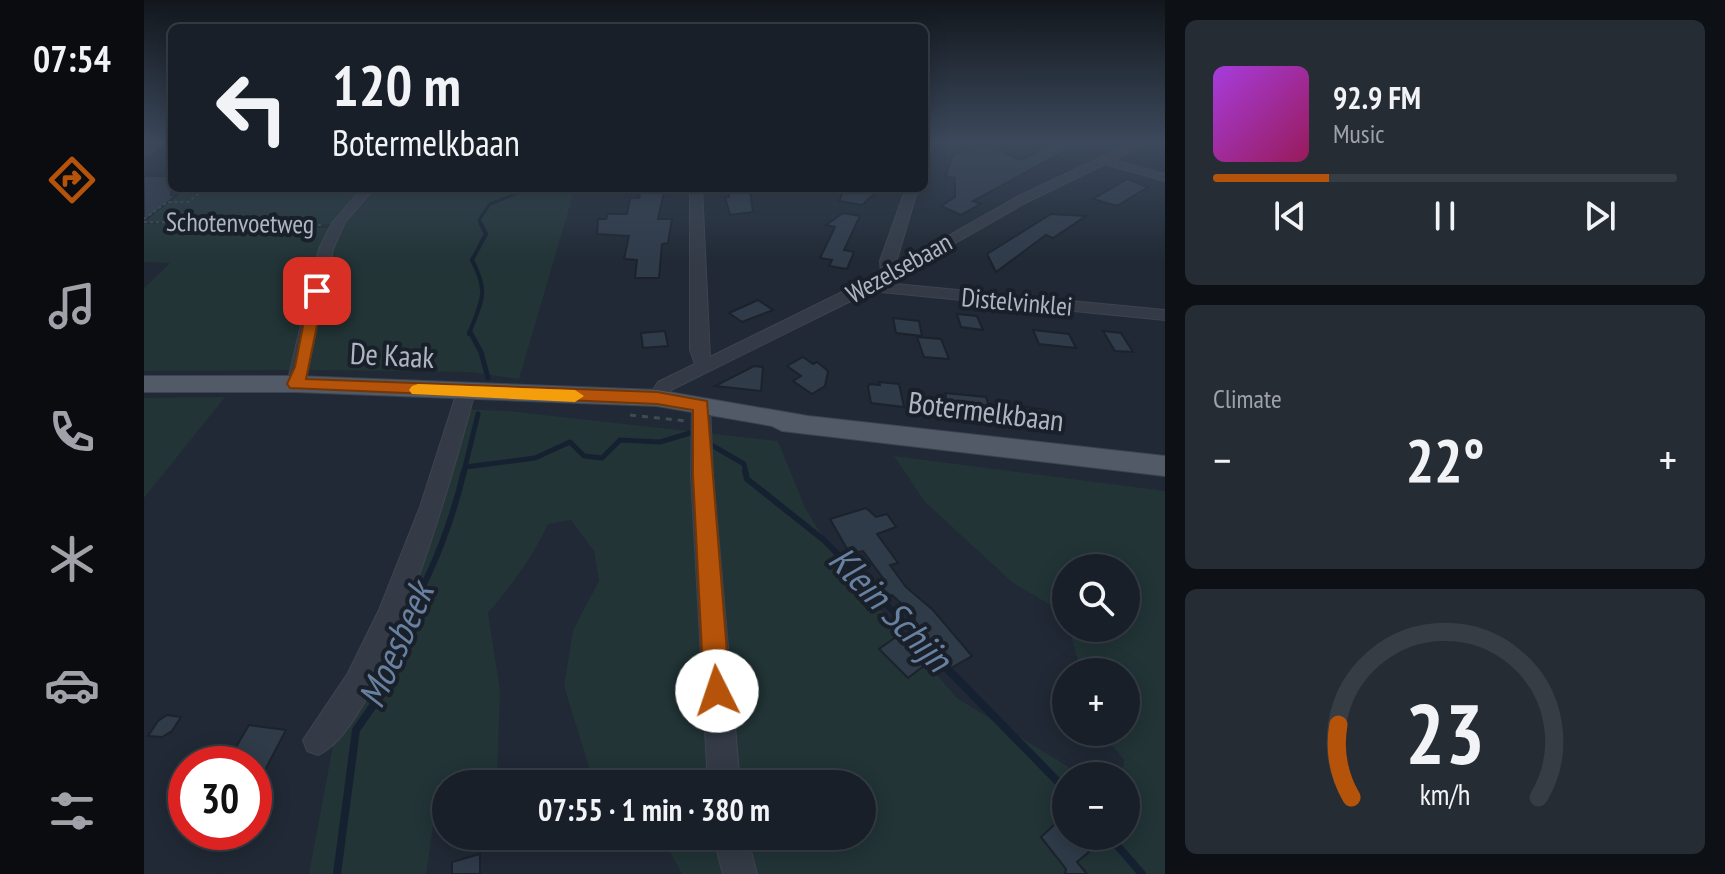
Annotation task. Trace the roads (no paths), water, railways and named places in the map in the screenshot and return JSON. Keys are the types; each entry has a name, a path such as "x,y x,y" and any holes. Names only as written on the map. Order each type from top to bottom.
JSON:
{"main road":[{"name":"De Kaak","path":"144,384 296,384 493,394"},
{"name":"Botermelkbaan","path":"493,394 657,398 701,410"},
{"name":"Botermelkbaan","path":"568,396 1165,466"}],"street":[{"name":"Wezelsebaan","path":"657,398 664,386 868,286 1021,200 1061,182"},
{"name":"Schotenvoetweg","path":"296,384 303,367 322,265 337,225 366,192"},
{"path":"696,192 699,350 704,366"},
{"path":"889,275 887,261 911,192"},
{"name":"Distelvinklei","path":"868,286 1165,315"},
{"path":"318,740 338,718 371,659 412,564 466,392"},
{"path":"701,410 723,770"},
{"path":"734,850 740,874"}],"waterway":[{"name":"Klein Schijn","path":"469,334 482,297 481,281 472,260 486,234 479,220 490,204 521,192"},
{"name":"Klein Schijn","path":"470,332 481,352 488,378"},
{"name":"Klein Schijn","path":"465,467 478,414"},
{"name":"Klein Schijn","path":"465,467 535,458 570,442 584,456 602,458 620,440 660,442 690,433 695,436"},
{"name":"Klein Schijn","path":"708,443 744,464 746,473"},
{"name":"Moesbeek","path":"464,473 465,467"},
{"name":"Moesbeek","path":"394,637 436,557 464,471"},
{"name":"Klein Schijn","path":"745,471 747,479 825,541 915,634"},
{"name":"Moesbeek","path":"337,874 356,730 384,690 388,649"},
{"name":"Klein Schijn","path":"932,653 1052,776"},
{"name":"Klein Schijn","path":"1121,850 1142,874"}]}
